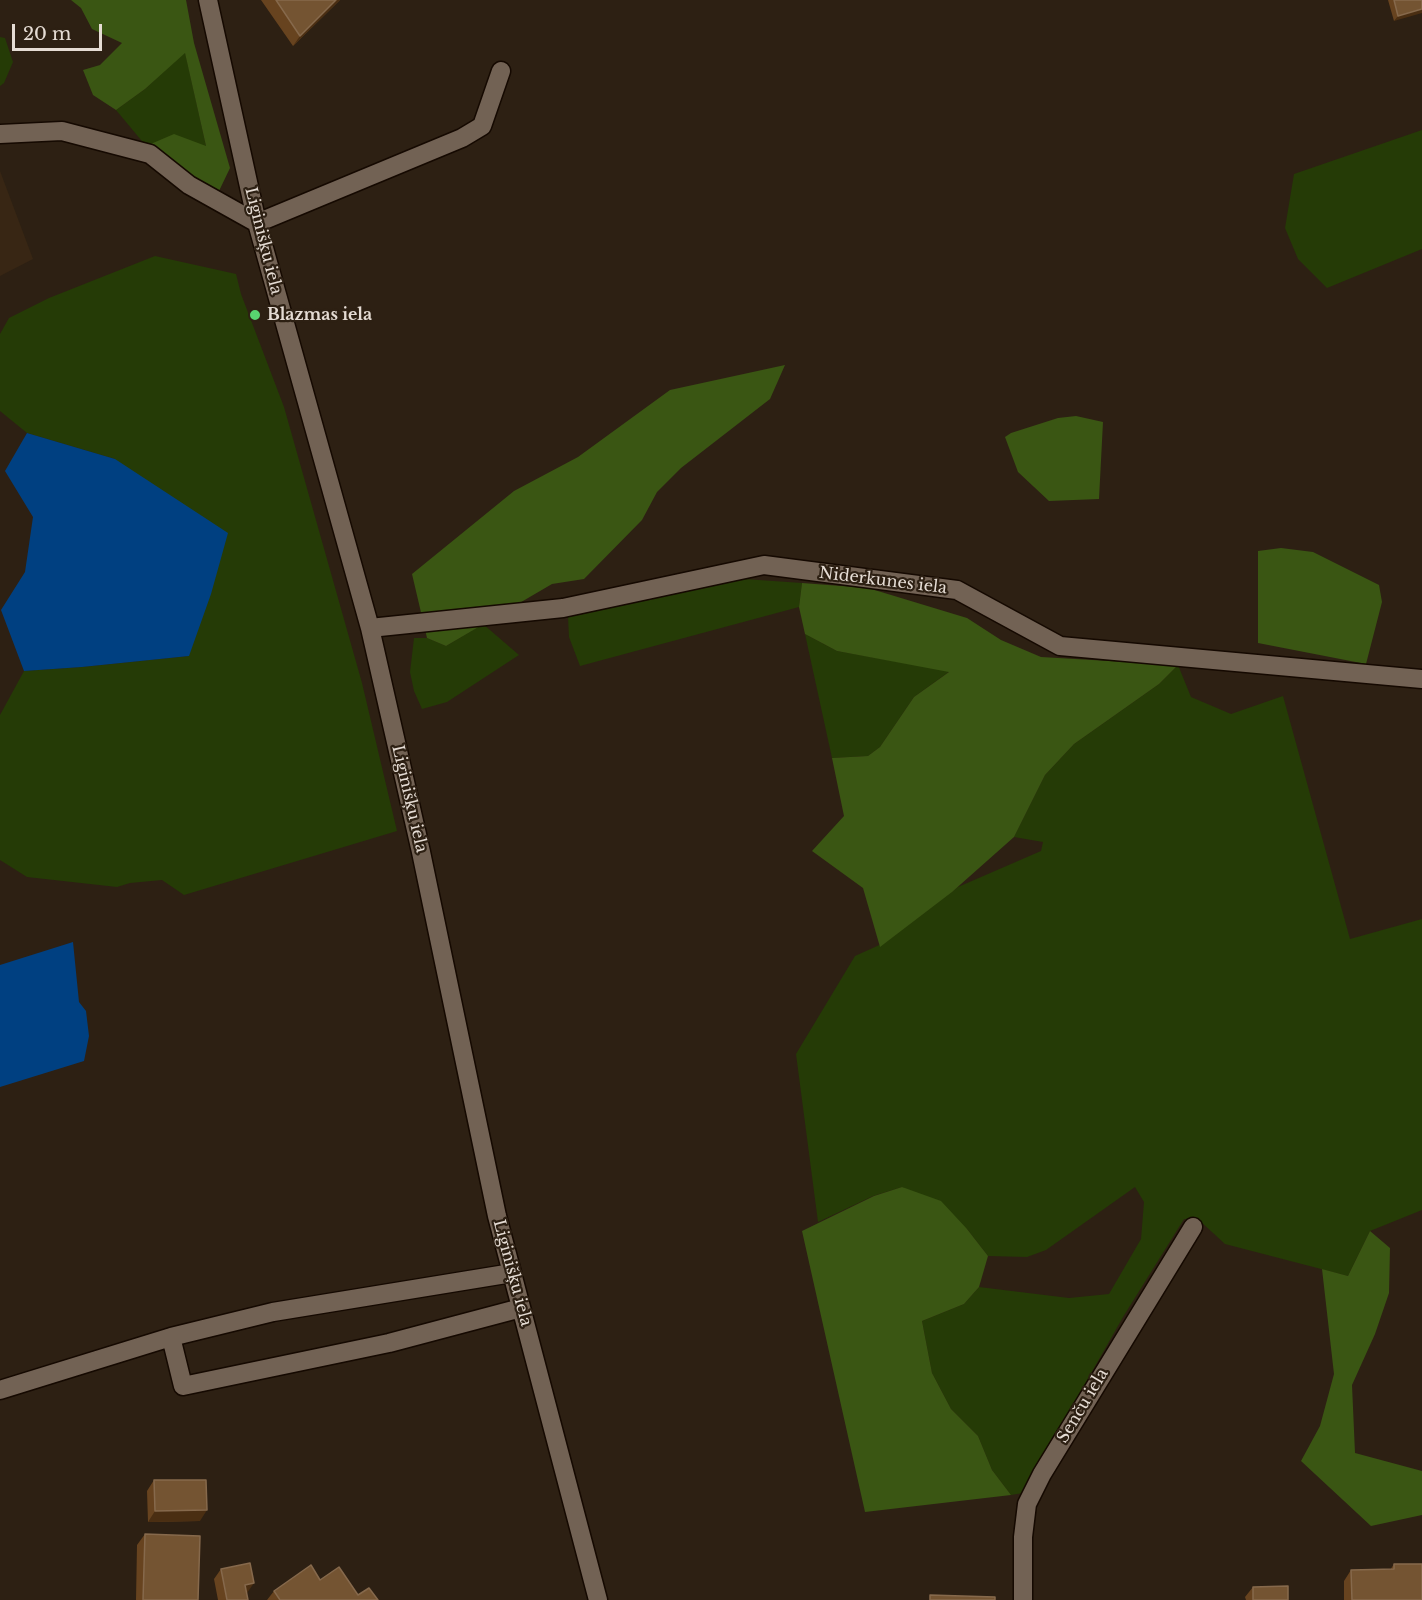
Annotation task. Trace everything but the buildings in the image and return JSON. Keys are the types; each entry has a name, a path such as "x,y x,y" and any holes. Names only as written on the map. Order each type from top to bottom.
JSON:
{"street":[{"name":"Liginišķu iela","path":"208,0 257,223 370,628 421,852 497,1216 598,1600"},
{"path":"0,134 62,131 150,154 189,185 257,223 462,138 482,126 501,71"},
{"name":"Niderkunes iela","path":"370,628 563,608 764,565 957,590 1060,646 1422,679"},
{"name":"Senču iela","path":"1023,1600 1023,1537 1027,1504 1042,1474 1192,1227"},
{"path":"1,1384 171,1337 273,1312 512,1273"},
{"path":"171,1337 183,1386 390,1342 521,1308"}],"shaded area":[{"path":"0,171 33,259 0,276"}],"green space":[{"path":"71,0 186,0 194,43 230,168 219,191 146,146 174,134 206,146 185,53 145,89 116,110 93,95 83,70 100,65 122,43 92,29 81,8"},
{"path":"0,37 5,38 13,62 4,83 0,86"},
{"path":"185,52 206,146 146,146 116,110 145,89"},
{"path":"1422,130 1422,249 1327,288 1298,259 1285,228 1294,174"},
{"path":"155,256 236,274 241,294 284,407 362,683 397,831 184,895 162,880 130,883 117,887 27,877 0,860 0,715 24,671 189,656 115,459 27,433 0,411 0,334 9,318 49,298"},
{"path":"785,365 770,399 681,468 657,492 642,520 584,579 552,584 446,646 427,638 412,574 514,491 578,457 670,390"},
{"path":"1076,416 1103,422 1099,499 1049,501 1018,472 1005,437 1058,418"},
{"path":"1281,548 1313,552 1379,585 1382,602 1366,664 1258,643 1258,551"},
{"path":"744,579 802,583 799,607 580,666 569,637 568,617"},
{"path":"802,583 868,588 967,618 1001,640 1041,657 1178,665 1159,684 1074,744 1045,775 1014,837 952,892 880,947 863,888 812,851 844,816 832,758 868,756 880,747 914,697 949,672 837,651 805,634 799,607"},
{"path":"483,624 519,655 447,702 422,709 414,691 410,672 414,638 427,638 446,646"},
{"path":"805,634 837,651 950,671 914,697 880,747 868,756 832,758"},
{"path":"1178,665 1191,697 1231,714 1283,696 1350,939 1422,919 1422,1210 1370,1231 1348,1276 1225,1244 1200,1221 1184,1219 1123,1317 1023,1493 1011,1495 992,1470 978,1436 951,1409 932,1373 922,1321 964,1304 979,1287 1069,1298 1109,1294 1141,1239 1144,1202 1135,1187 1046,1250 1027,1257 988,1256 967,1229 902,1187 873,1196 818,1222 796,1054 855,956 886,942 958,887 1041,851 1043,842 1014,837 1045,775 1074,744 1159,684"},
{"path":"902,1187 941,1201 988,1256 979,1287 964,1304 922,1321 932,1373 951,1409 978,1436 992,1470 1011,1495 865,1512 802,1231 874,1196"},
{"path":"1370,1231 1390,1248 1389,1293 1375,1334 1352,1385 1355,1453 1422,1471 1422,1515 1371,1526 1301,1461 1320,1426 1334,1374 1322,1269 1348,1276"}],"water":[{"path":"27,433 115,459 228,533 211,594 189,656 24,671 1,610 25,572 33,517 5,471"},
{"path":"73,942 79,1002 86,1011 89,1036 84,1061 0,1087 0,965"}],"place":[{"name":"Blazmas iela","path":"255,315"}]}
